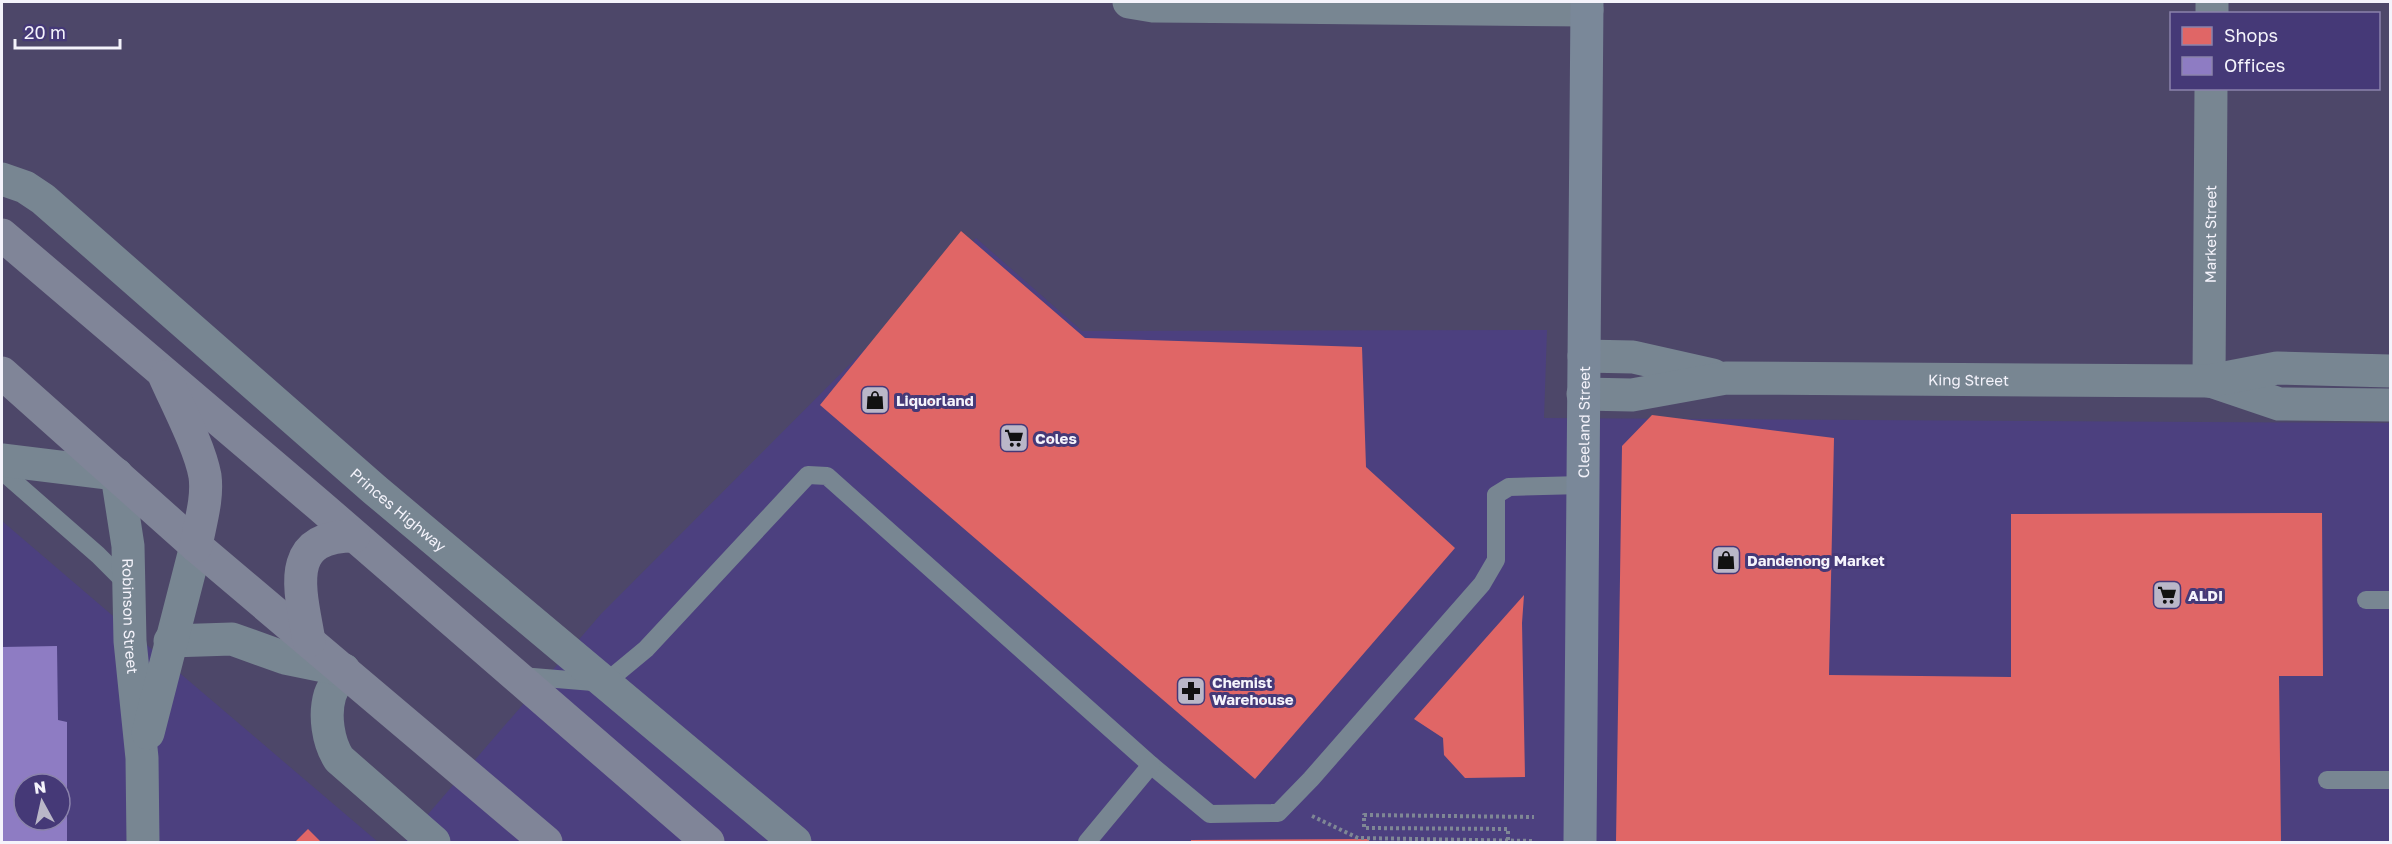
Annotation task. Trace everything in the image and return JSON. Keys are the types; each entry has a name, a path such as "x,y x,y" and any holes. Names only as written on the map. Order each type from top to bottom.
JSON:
{"highway":[{"path":"2,235 162,370 708,843"},
{"path":"162,370 205,475 205,500 196,546"},
{"path":"2,373 196,546 546,843"},
{"path":"309,641 300,588 302,565 310,550 318,543 332,538 354,536"}],"main road":[{"name":"Cleeland Street","path":"1580,843 1587,6"}],"street":[{"path":"1129,2 1153,6 1587,6"},
{"name":"Market Street","path":"2210,381 2211,90"},
{"name":"Princes Highway","path":"2,179 25,187 38,195 375,490 795,843"},
{"name":"King Street","path":"1584,356 1633,357 1726,378"},
{"name":"King Street","path":"1583,394 1632,395 1726,378 2210,381 2277,368 2391,371"},
{"name":"King Street","path":"2210,381 2279,404 2391,405"},
{"path":"2,460 116,474"},
{"name":"Robinson Street","path":"116,474 128,546 130,641 142,758 143,843"},
{"name":"Robinson Street","path":"142,758 196,546"},
{"path":"170,641 232,639 285,658 344,670 329,698 328,721 333,748 339,759 434,843"}],"lane":[{"path":"2,471 98,555 128,585"},
{"path":"516,675 605,683 646,649 808,475 827,476 1151,765 1210,814 1278,813 1311,779 1482,584 1496,560 1496,495 1509,487 1582,485"},
{"path":"2366,600 2391,600"},
{"path":"1087,843 1151,765"},
{"path":"2327,780 2391,780"}],"path":[{"path":"1287,804 1358,838 1534,841"},
{"path":"1508,840 1508,829 1364,828 1364,815 1534,817"}],"shaded area":[{"path":"976,238 1082,331 1547,330 1544,418 2390,423 2390,842 404,842 601,614"},
{"path":"2,521 378,842 2,842"}],"building: Shops":[{"path":"961,231 1085,338 1362,347 1366,467 1455,548 1255,779 820,405"},
{"name":"Dandenong Market","path":"1652,415 1834,438 1829,675 2011,677 2011,514 2322,513 2323,676 2279,676 2281,842 1616,842 1622,446"},
{"path":"1524,595 1522,623 1525,777 1465,778 1444,755 1443,738 1414,719"},
{"path":"308,829 321,842 295,842"},
{"path":"1369,839 1369,842 1191,842 1191,840"}],"building: Offices":[{"path":"57,646 58,720 67,722 67,772 12,772 12,832 67,832 67,842 2,842 2,647"}],"place":[{"name":"Liquorland","path":"875,400"},
{"name":"Coles","path":"1014,438"},
{"name":"Dandenong Market","path":"1726,560"},
{"name":"ALDI","path":"2167,595"},
{"name":"Chemist Warehouse","path":"1191,691"}]}
